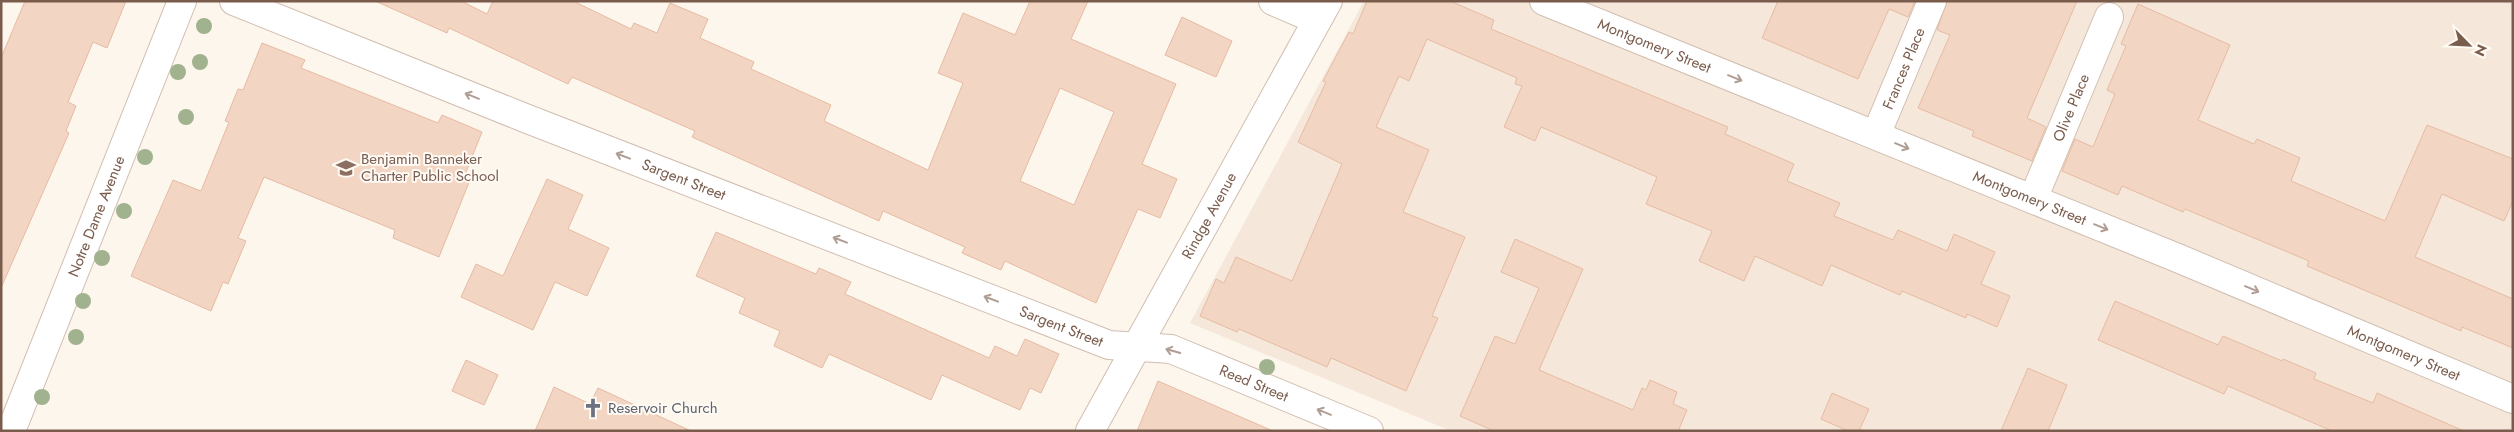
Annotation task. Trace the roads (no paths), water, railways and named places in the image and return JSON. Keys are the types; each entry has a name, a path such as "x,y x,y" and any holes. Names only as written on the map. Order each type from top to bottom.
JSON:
{"street":[{"name":"Notre Dame Avenue","path":"11,431 182,1"},
{"name":"Sargent Street","path":"234,1 526,118 1109,345 1136,346"},
{"path":"1273,1 1322,11"},
{"name":"Montgomery Street","path":"1544,1 2033,199 2513,399"},
{"name":"Frances Place","path":"1876,135 1932,1"},
{"name":"Rindge Avenue","path":"1090,431 1322,11"},
{"name":"Olive Place","path":"2033,199 2108,17"},
{"name":"Reed Street","path":"1136,346 1171,349 1369,431"}],"place":[{"name":"Benjamin Banneker Charter Public School","path":"346,168"},
{"name":"Reservoir Church","path":"593,408"}]}
